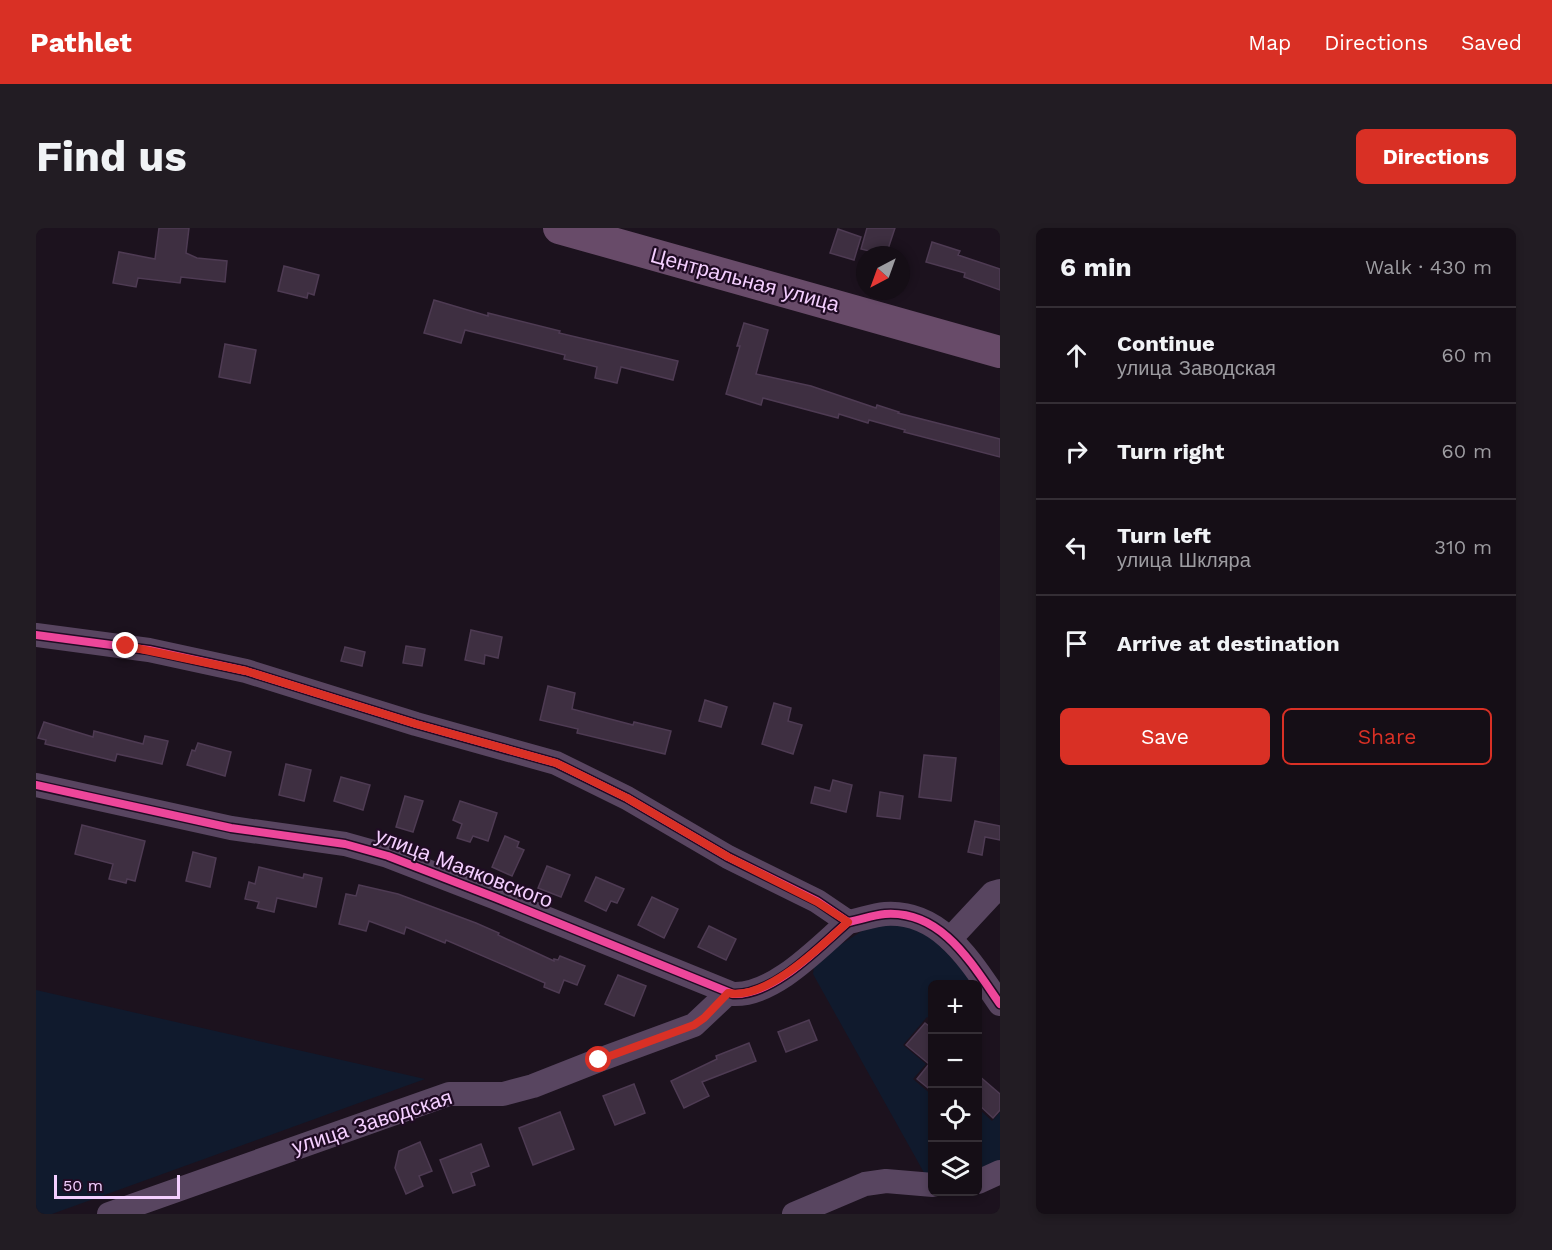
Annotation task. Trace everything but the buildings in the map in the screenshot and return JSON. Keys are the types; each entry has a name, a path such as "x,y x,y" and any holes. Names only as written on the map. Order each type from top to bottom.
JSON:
{"main road":[{"name":"Центральная улица","path":"559,228 1000,352"}],"street":[{"path":"36,635 149,650 246,671 416,724 556,763 627,798 728,857 817,902 848,922"},
{"name":"улица Маяковского","path":"36,785 231,828 345,844 388,856 728,993"},
{"path":"951,939 993,893 1000,891"},
{"path":"728,993 738,995 751,992 784,975 848,922 884,914 900,915 932,925 951,939 1000,1004"},
{"name":"улица Заводская","path":"109,1214 449,1094 503,1094 533,1086 694,1025 728,993"},
{"path":"982,1180 1000,1172"},
{"path":"794,1214 865,1184 886,1181 928,1185"}],"shaded area":[{"path":"895,923 929,933 971,980 928,980 928,1018 903,1045 926,1064 913,1079 928,1092 928,1178 813,974 815,961 865,929"},
{"path":"36,990 425,1079 52,1214 36,1214"},
{"path":"982,1112 992,1121 1000,1112 1000,1163 982,1173"}],"cycle path":[{"path":"36,635 149,650 246,671 416,724 556,763 627,798 728,857 817,901 848,922 885,914 905,915 923,921 939,930 953,942 1000,1004"},
{"path":"36,785 231,828 345,844 388,856 733,994 749,993 780,979 848,922"}],"route":[{"path":"126,646 246,671 416,724 556,763 627,798 728,857 817,902 848,922 800,964 769,984 738,995 728,993 694,1025 599,1060"}]}
